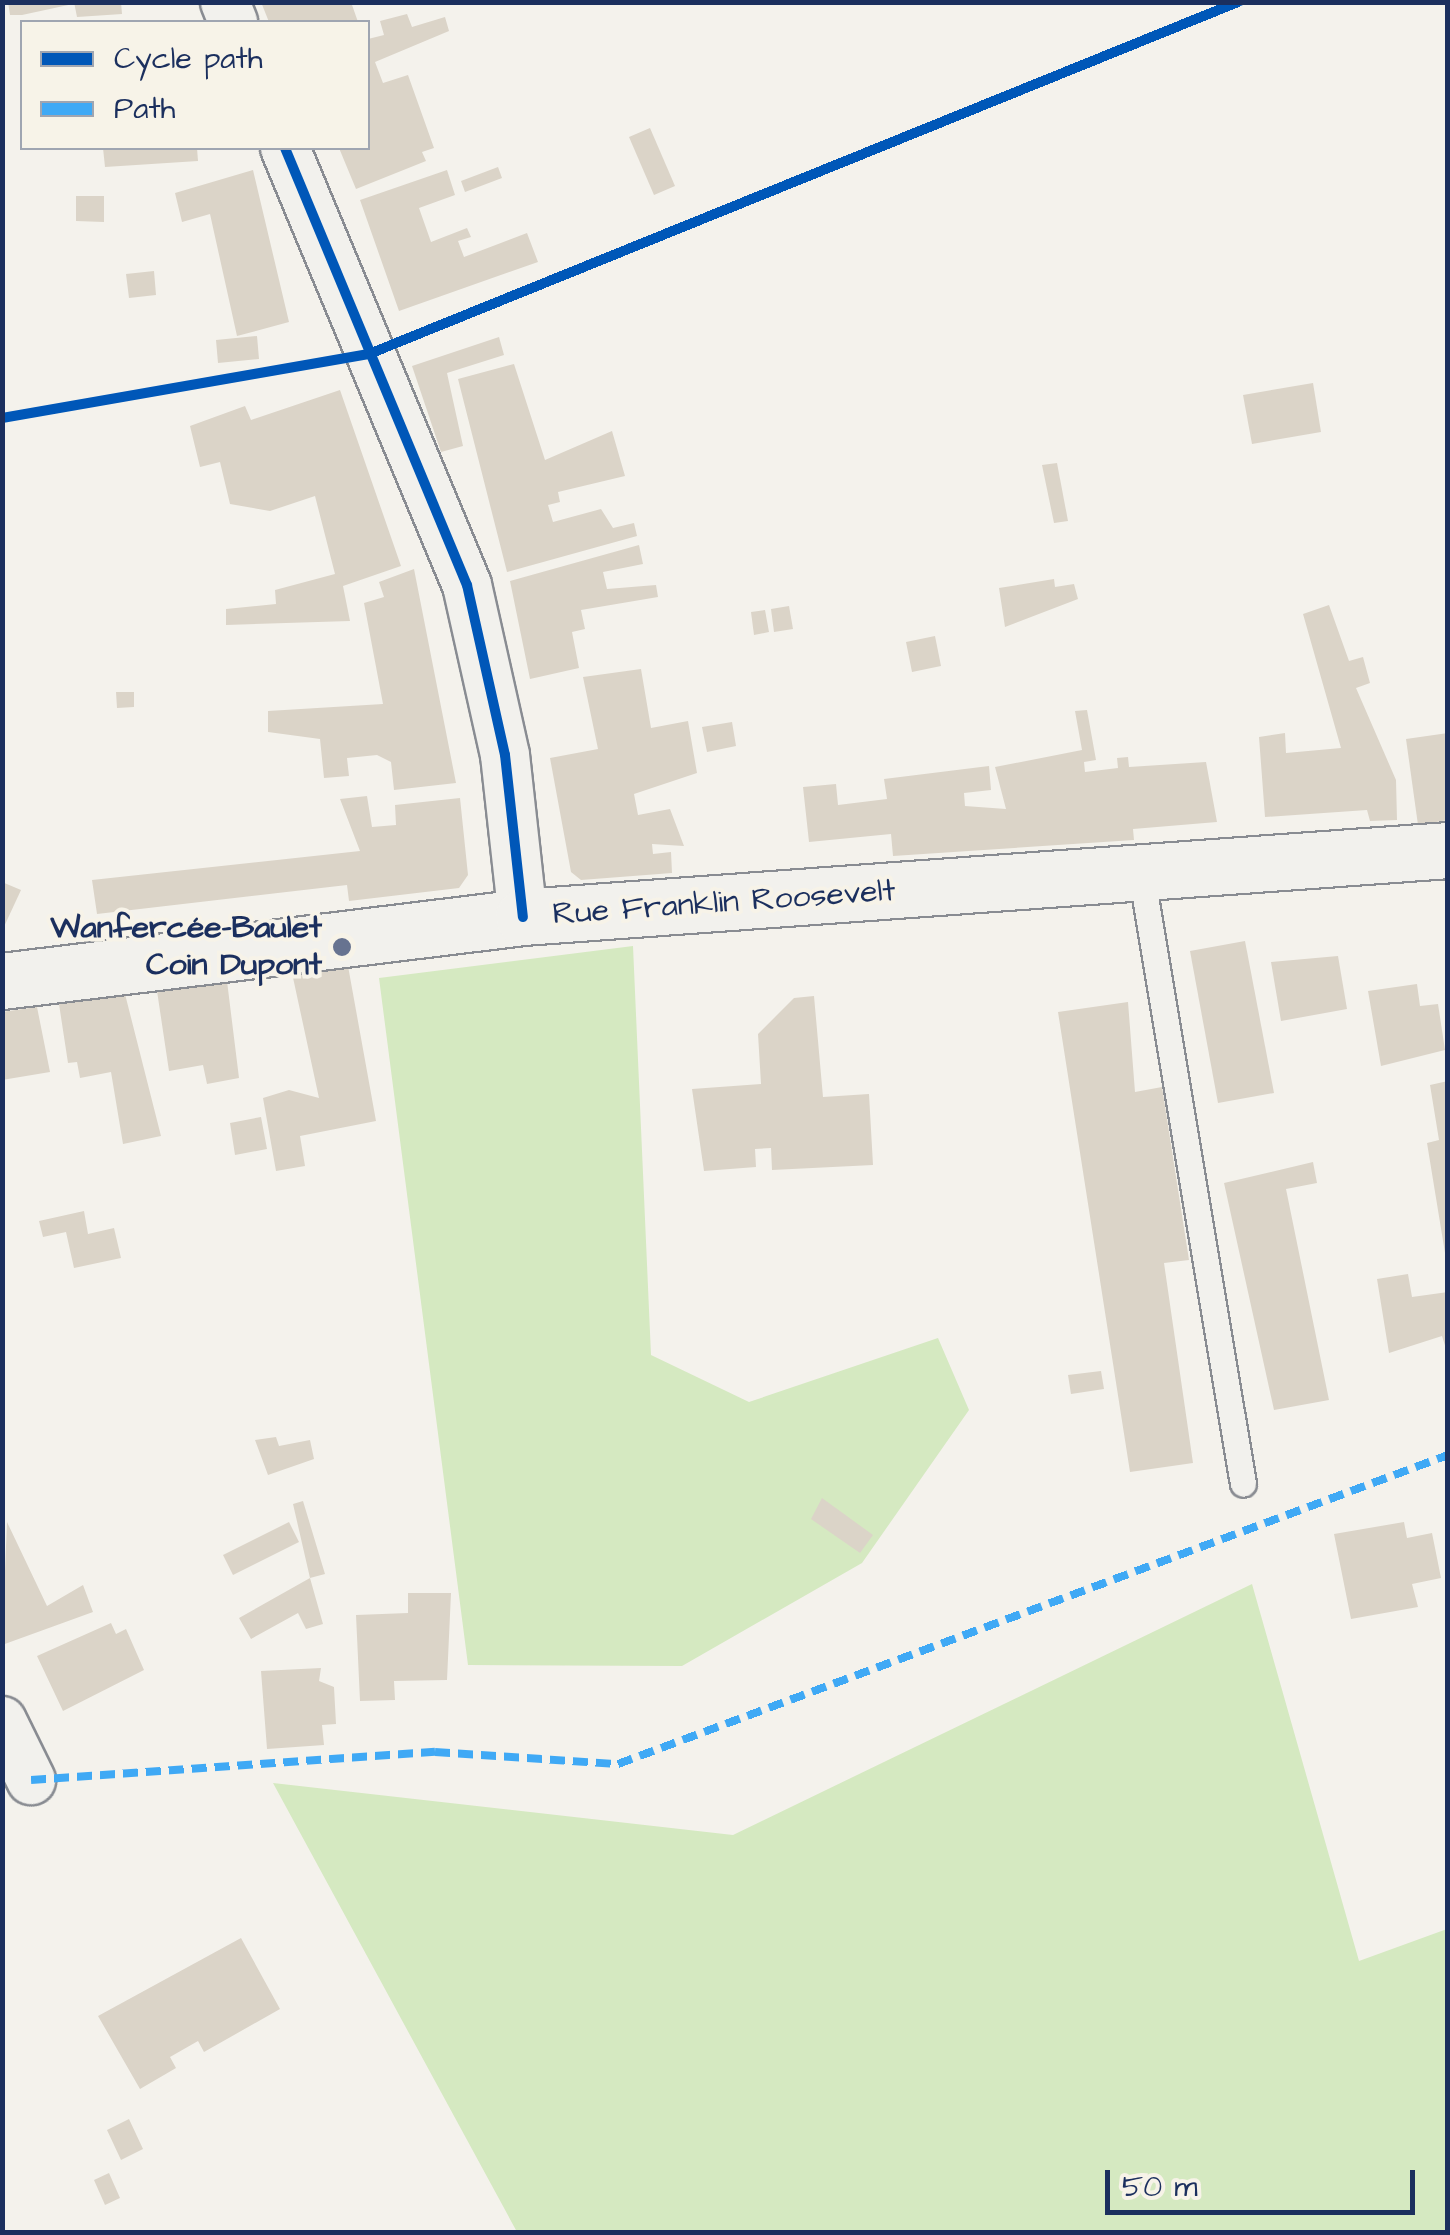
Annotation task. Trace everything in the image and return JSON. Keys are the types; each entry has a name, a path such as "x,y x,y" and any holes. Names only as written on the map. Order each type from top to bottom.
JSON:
{"main road":[{"name":"Rue Franklin Roosevelt","path":"2,981 523,917 1448,850"}],"street":[{"path":"285,150 467,584 505,756 523,917"},
{"path":"2,1721 31,1780"}],"lane":[{"path":"1141,872 1244,1484"}],"green space":[{"path":"633,946 651,1355 749,1402 938,1338 969,1410 862,1563 682,1666 468,1665 379,978"},
{"path":"1252,1584 1359,1961 1447,1929 1447,2232 517,2232 273,1783 733,1835"}],"building":[{"path":"8,2 73,2 73,4 10,15"},
{"path":"74,2 121,2 122,14 77,17"},
{"path":"261,2 351,2 357,20 268,20"},
{"path":"407,14 412,27 445,17 449,31 375,62 383,83 408,75 434,148 422,152 426,161 356,189 340,150 370,150 370,38 384,35 380,21"},
{"path":"650,128 675,186 654,195 629,137"},
{"path":"103,150 197,150 198,161 105,167"},
{"path":"498,167 502,178 465,192 461,181"},
{"path":"253,170 289,322 237,336 210,214 182,222 175,193"},
{"path":"447,170 455,195 419,208 431,242 467,228 471,237 458,241 464,257 527,233 538,262 399,311 360,200"},
{"path":"76,196 104,196 104,222 76,221"},
{"path":"154,271 156,295 129,298 126,274"},
{"path":"257,336 259,359 218,363 216,340"},
{"path":"499,337 504,355 447,373 463,446 441,452 412,366"},
{"path":"514,364 545,460 612,431 625,476 558,492 560,502 548,505 553,522 601,509 613,528 634,523 637,536 507,572 458,379"},
{"path":"1313,383 1321,432 1252,444 1243,395"},
{"path":"340,390 401,566 343,586 350,621 226,625 226,609 276,604 275,590 335,574 315,496 270,511 230,504 220,462 200,467 190,426 245,406 251,420"},
{"path":"1057,463 1068,521 1054,523 1042,465"},
{"path":"639,545 643,564 603,572 607,589 656,585 658,597 581,610 585,629 572,632 579,668 530,679 510,581"},
{"path":"414,569 456,783 394,790 391,762 377,755 347,758 349,776 324,778 320,739 268,732 268,711 383,704 364,603 384,597 379,582"},
{"path":"1054,579 1055,587 1074,584 1078,599 1005,627 999,588"},
{"path":"1329,605 1349,661 1363,657 1370,683 1356,688 1396,780 1397,820 1370,821 1367,810 1265,817 1259,737 1285,733 1286,753 1341,748 1303,614"},
{"path":"789,606 793,629 774,632 771,609"},
{"path":"765,610 769,632 754,635 751,612"},
{"path":"935,636 941,666 912,672 906,642"},
{"path":"641,669 651,728 688,721 697,773 634,794 638,815 670,809 684,846 652,844 653,854 671,852 672,873 581,880 571,872 550,758 598,749 583,677"},
{"path":"116,692 134,692 134,707 117,708"},
{"path":"1087,710 1096,760 1084,762 1085,772 1118,768 1117,758 1128,757 1129,767 1206,762 1217,822 1133,829 1134,840 893,856 891,834 809,842 803,787 836,784 838,805 887,799 884,779 989,766 991,790 964,793 965,806 1006,809 995,767 1082,750 1075,711"},
{"path":"732,722 736,746 707,752 702,727"},
{"path":"1448,733 1448,820 1418,825 1406,739"},
{"path":"367,796 372,827 396,825 395,805 460,798 468,875 459,888 349,901 347,885 97,914 92,880 360,851 340,799"},
{"path":"2,882 21,890 2,931"},
{"path":"1245,941 1274,1093 1218,1103 1190,951"},
{"path":"1338,956 1347,1009 1281,1021 1271,962"},
{"path":"348,966 376,1121 300,1136 305,1166 276,1171 263,1098 289,1090 319,1098 292,973"},
{"path":"227,981 239,1078 207,1084 203,1065 169,1071 157,991"},
{"path":"1417,984 1420,1006 1438,1004 1445,1050 1381,1066 1368,991"},
{"path":"125,994 161,1136 123,1144 111,1072 80,1078 77,1062 68,1063 59,1004"},
{"path":"814,996 823,1097 869,1094 873,1165 772,1170 771,1148 755,1149 756,1167 704,1171 692,1089 761,1084 758,1034 794,998"},
{"path":"1128,1002 1135,1092 1162,1087 1189,1260 1164,1263 1193,1463 1130,1472 1058,1012"},
{"path":"37,1007 50,1072 2,1080 2,1012"},
{"path":"1448,1081 1445,1253 1427,1143 1439,1140 1430,1085"},
{"path":"261,1117 267,1149 235,1155 230,1123"},
{"path":"1313,1162 1317,1183 1286,1189 1329,1400 1274,1410 1224,1183"},
{"path":"84,1211 88,1234 114,1228 121,1258 74,1268 66,1232 43,1237 39,1221"},
{"path":"1408,1274 1412,1297 1448,1292 1448,1355 1442,1336 1389,1353 1377,1279"},
{"path":"1101,1371 1104,1389 1071,1394 1068,1375"},
{"path":"276,1437 279,1446 310,1440 314,1459 268,1475 255,1440"},
{"path":"822,1498 873,1535 860,1553 811,1519"},
{"path":"303,1501 325,1574 310,1578 293,1504"},
{"path":"7,1522 47,1606 83,1585 93,1612 2,1645"},
{"path":"289,1522 299,1542 233,1575 223,1555"},
{"path":"1404,1522 1407,1538 1432,1533 1441,1578 1412,1584 1418,1607 1351,1619 1334,1534"},
{"path":"310,1578 323,1624 306,1629 298,1613 251,1639 239,1618"},
{"path":"408,1593 451,1593 447,1680 394,1681 395,1700 360,1701 356,1615 408,1613"},
{"path":"111,1623 116,1634 126,1629 144,1670 63,1711 37,1656"},
{"path":"321,1668 319,1681 334,1687 336,1724 322,1725 324,1745 267,1749 261,1671"},
{"path":"241,1938 280,2009 204,2052 198,2041 170,2057 176,2068 140,2089 98,2016"},
{"path":"129,2119 143,2149 121,2160 107,2130"},
{"path":"109,2173 120,2198 105,2205 94,2180"}],"marked path":[{"path":"31,1780 435,1752 618,1764 1448,1455"}],"cycle path":[{"path":"2,418 369,354 1238,2"},
{"path":"286,150 467,585 505,755 523,917"}],"place":[{"name":"Wanfercée-Baulet Coin Dupont","path":"342,947"}]}
